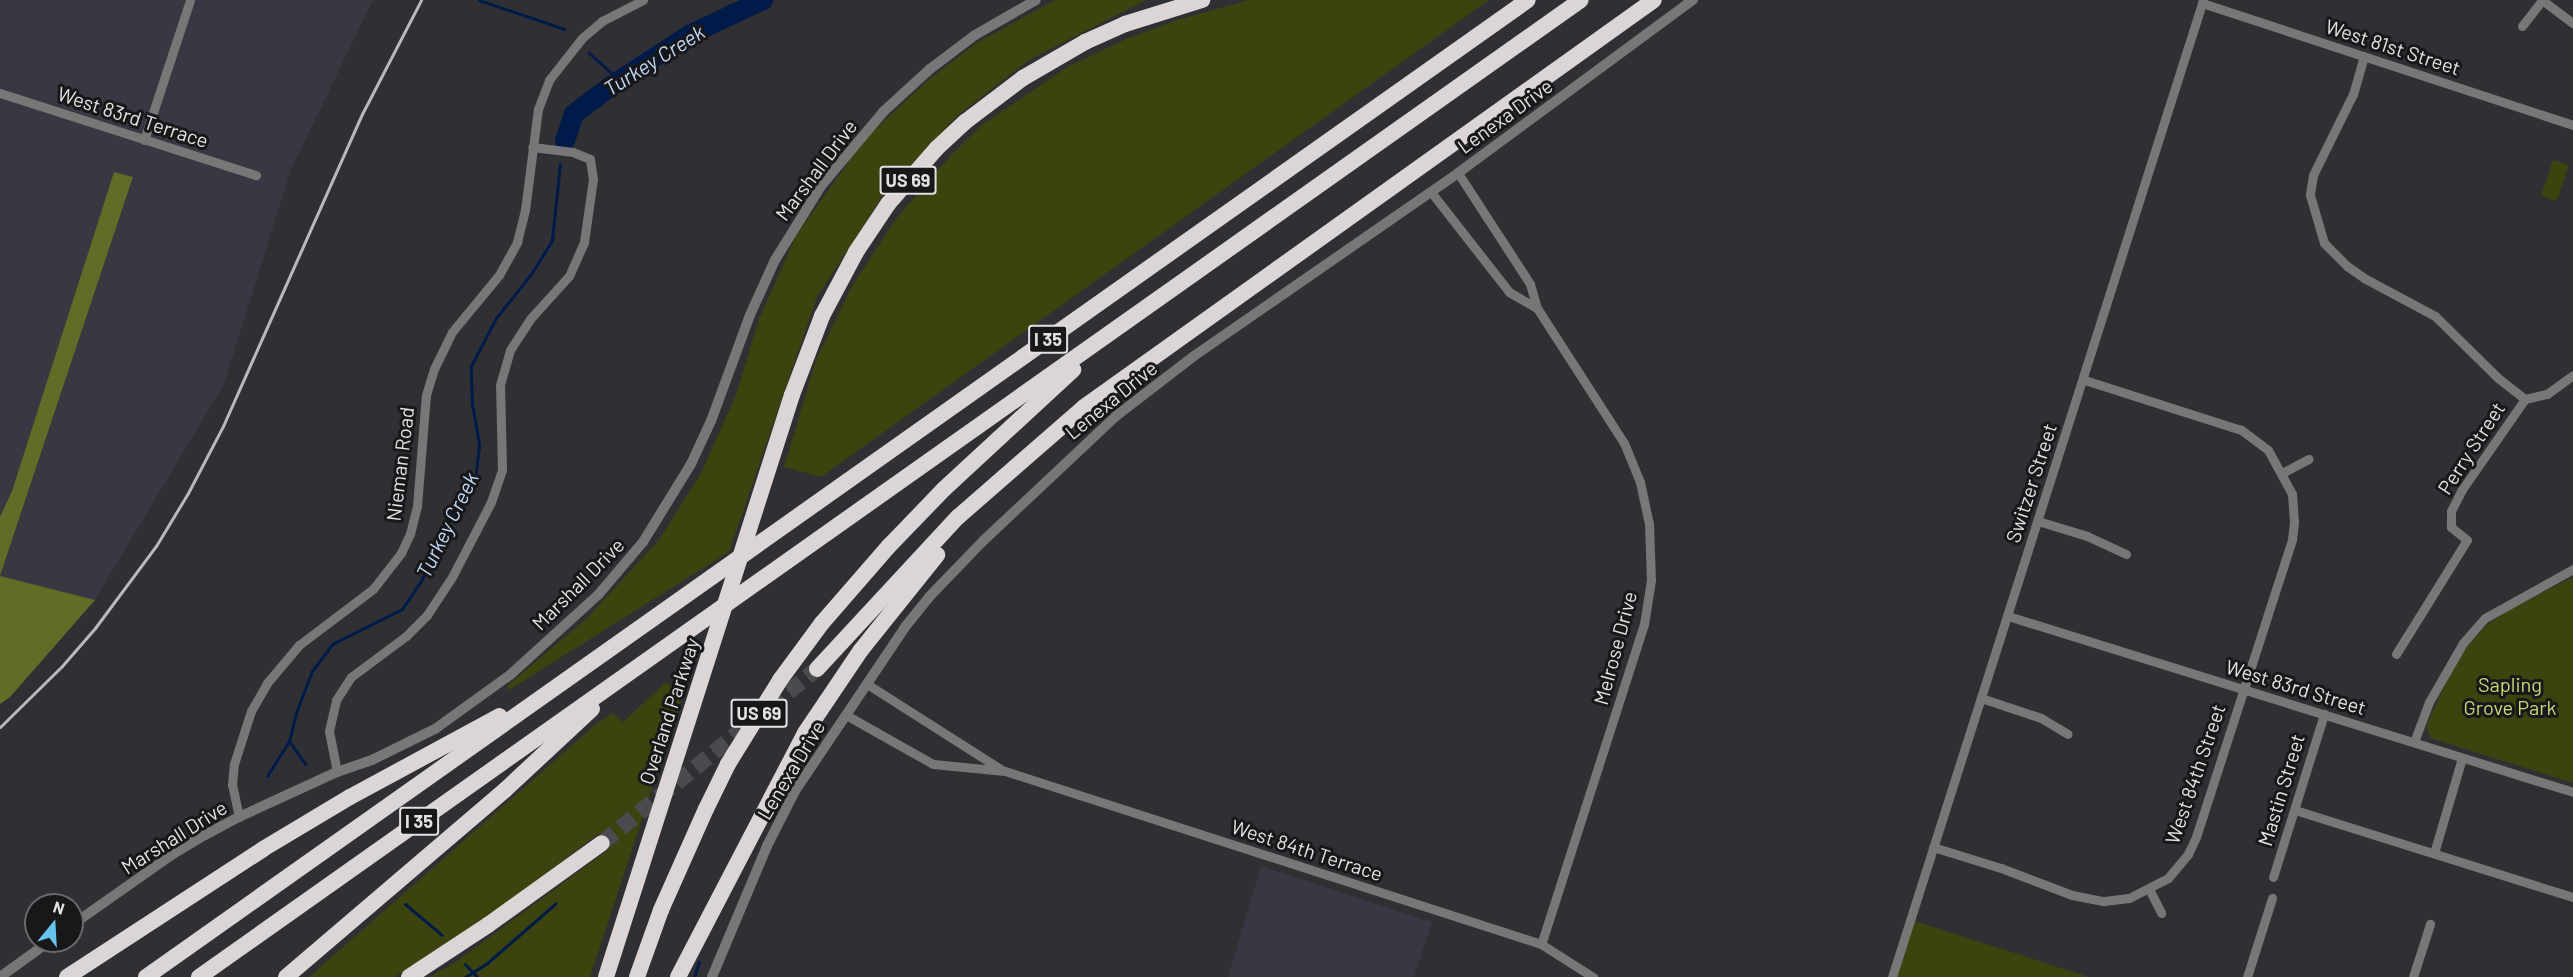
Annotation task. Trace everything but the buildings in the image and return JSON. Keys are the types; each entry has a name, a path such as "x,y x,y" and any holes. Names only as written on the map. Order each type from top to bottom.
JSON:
{"highway":[{"name":"Overland Parkway","path":"606,977 772,458 807,355 837,286 888,204 937,148 988,103 1054,59 1125,24 1202,0"},
{"name":"I 35","path":"147,977 798,513 1528,0"},
{"name":"I 35","path":"199,977 1581,0"},
{"path":"817,669 958,517 1052,434 1126,375 1654,0"},
{"name":"US 69","path":"637,977 661,910 687,848 728,764 780,680 822,623 889,546 944,489 1120,326"},
{"path":"678,977 786,767 837,683 923,571 1052,434"},
{"path":"285,977 505,790 639,666"},
{"path":"67,977 263,849 350,797 569,678"},
{"path":"409,977 488,925 602,843"}],"street":[{"path":"144,140 190,0"},
{"name":"Nieman Road","path":"239,817 232,785 234,764 251,711 267,682 299,645 373,589 392,567 410,534 417,506 426,395 434,369 452,332 500,275 512,254 525,210 538,109 544,91 566,56 582,38 603,21 643,0"},
{"name":"Marshall Drive","path":"84,917 173,854 239,817 337,772 408,743 476,702 570,621 622,569 663,514 691,464 711,420 750,315 771,269 795,224 820,186 883,112 930,69 975,35 1036,0"},
{"name":"Lenexa Drive","path":"712,977 767,846 795,791 882,658 929,597 1051,475 1116,416 1194,356 1458,173 1694,0"},
{"path":"2522,26 2542,0 2573,23"},
{"name":"West 81st Street","path":"2203,2 2573,125"},
{"name":"Switzer Street","path":"1892,977 2203,2"},
{"path":"2364,56 2353,94 2313,175 2310,195 2324,243 2364,278 2435,316 2498,378 2525,399"},
{"name":"West 83rd Terrace","path":"0,93 256,175"},
{"path":"337,772 329,731 336,700 351,677 406,636 427,615 452,577 491,502 502,470 500,385 510,350 530,319 569,276 584,242 593,179 590,159 573,152 532,147"},
{"name":"Melrose Drive","path":"1458,173 1530,284 1537,308 1624,443 1644,496 1651,553 1652,580 1644,624 1541,944"},
{"name":"Melrose Drive","path":"1431,192 1509,292 1537,308"},
{"name":"Perry Street","path":"2396,654 2467,540 2451,527 2451,512 2462,491 2525,399 2547,394 2573,375"},
{"path":"2084,380 2241,430 2268,450 2282,473 2292,494 2294,506 2292,539 2243,689"},
{"path":"2282,473 2308,459"},
{"path":"2038,521 2087,536 2126,554"},
{"path":"2414,742 2429,702 2463,643 2485,618 2573,569"},
{"name":"West 83rd Street","path":"2008,616 2573,792"},
{"name":"West 84th Terrace","path":"867,684 1005,771"},
{"name":"West 84th Street","path":"1933,847 2090,900 2129,898 2149,889 2168,878 2179,867 2196,837 2243,689"},
{"path":"1981,698 2042,718 2068,734"},
{"name":"Mastin Street","path":"2273,877 2324,714"},
{"name":"West 84th Terrace","path":"846,715 933,764 1005,771 1541,944 1593,977"},
{"path":"2434,853 2462,758"},
{"path":"2295,810 2573,897"},
{"path":"2149,889 2161,913"},
{"path":"2247,977 2272,898"},
{"path":"2413,977 2430,924"},
{"path":"0,977 33,953"}],"shaded area":[{"path":"0,0 373,0 291,169 224,384 95,600 0,577 133,178 114,172 12,491 0,517"},
{"path":"1261,866 1432,922 1414,977 1228,977"}],"green space":[{"path":"1055,0 1146,0 1029,60 958,115 886,191 817,297 729,552 509,690 507,686 586,619 659,540 701,473 736,395 759,319 797,234 865,139 926,82 975,44"},
{"path":"1249,0 1489,0 821,477 784,467 816,360 851,288 895,220 950,156 983,124 1069,66 1126,39 1177,20"},
{"path":"2553,160 2569,165 2557,201 2541,196"},
{"path":"114,172 133,177 0,576 0,517 12,491"},
{"path":"0,576 95,600 10,697 0,704"},
{"name":"Sapling Grove Park","path":"2573,577 2573,783 2431,738 2426,726 2453,668 2470,643 2488,624 2511,609"},
{"path":"666,682 683,695 590,977 429,977 456,962 609,849 598,834 470,931 395,977 309,977 595,725 612,713 623,722"},
{"path":"1915,921 2089,977 1897,977"}],"waterway":[{"path":"479,0 564,29"},
{"name":"Turkey Creek","path":"565,141 574,114 611,86 689,35 763,0"},
{"path":"589,53 610,72 624,77"},
{"name":"Turkey Creek","path":"267,776 289,741 297,710 312,671 332,644 402,609 422,579 454,508 475,479 479,444 472,404 471,366 496,318 531,274 552,240 560,164"},
{"path":"289,741 305,764"},
{"path":"465,977 487,963 556,903"},
{"path":"405,904 442,935"},
{"path":"694,977 699,962"},
{"path":"465,964 477,977"}],"tunnel":[{"path":"602,843 817,669"}],"railway":[{"path":"0,727 62,666 95,628 156,546 188,493 223,426 362,114 421,0"}]}
